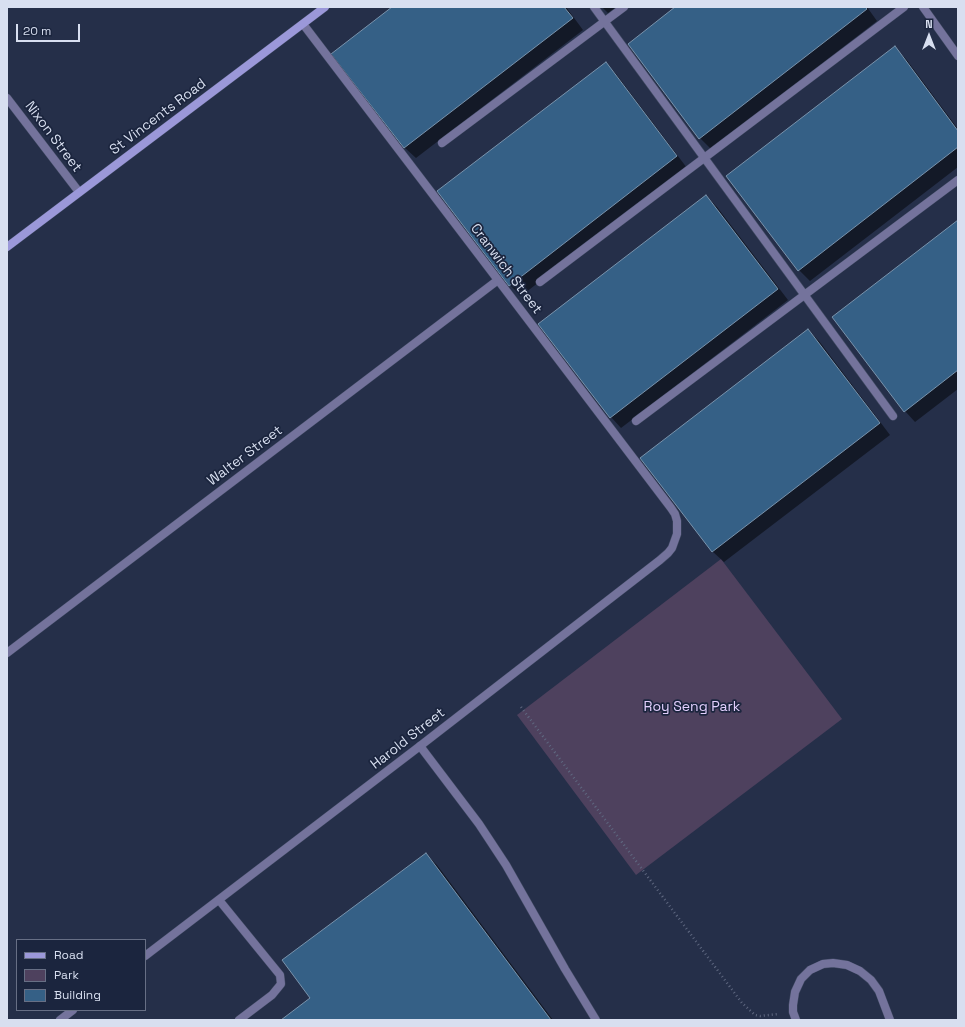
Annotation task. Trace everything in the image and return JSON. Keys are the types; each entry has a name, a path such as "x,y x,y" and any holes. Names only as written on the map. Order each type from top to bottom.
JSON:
{"main road":[{"name":"St Vincents Road","path":"7,247 325,7"}],"street":[{"path":"594,7 893,416"},
{"path":"442,143 624,7"},
{"path":"540,282 904,7"},
{"path":"923,7 958,56"},
{"name":"Cranwich Street","path":"303,24 671,508 677,521 677,534"},
{"name":"Nixon Street","path":"7,98 79,192"},
{"path":"636,421 958,180"},
{"name":"Walter Street","path":"7,653 498,280"},
{"name":"Harold Street","path":"146,955 660,560 672,548 677,534"},
{"path":"420,746 479,824 506,865 596,1020"},
{"path":"219,900 280,975 281,984 272,996 239,1020"},
{"path":"796,1020 793,1012 793,1005 795,992 801,979 810,970 823,964 833,963 847,964 860,971 871,980 879,991 890,1020"},
{"path":"60,1020 72,1011"}],"path":[{"path":"521,707 742,1003 752,1013 760,1016 793,1012"}],"green space":[{"name":"Roy Seng Park","path":"721,559 842,719 636,875 517,715"}],"building":[{"path":"392,7 564,7 573,18 404,148 331,54"},
{"path":"675,7 865,7 867,9 699,139 628,44"},
{"path":"895,46 958,131 958,147 798,271 726,176"},
{"path":"606,62 677,156 509,286 437,191"},
{"path":"706,195 778,289 610,418 538,324"},
{"path":"958,220 958,370 904,412 832,317"},
{"path":"808,329 880,423 712,552 640,458"},
{"path":"426,853 551,1020 281,1020 310,998 282,960"}]}
